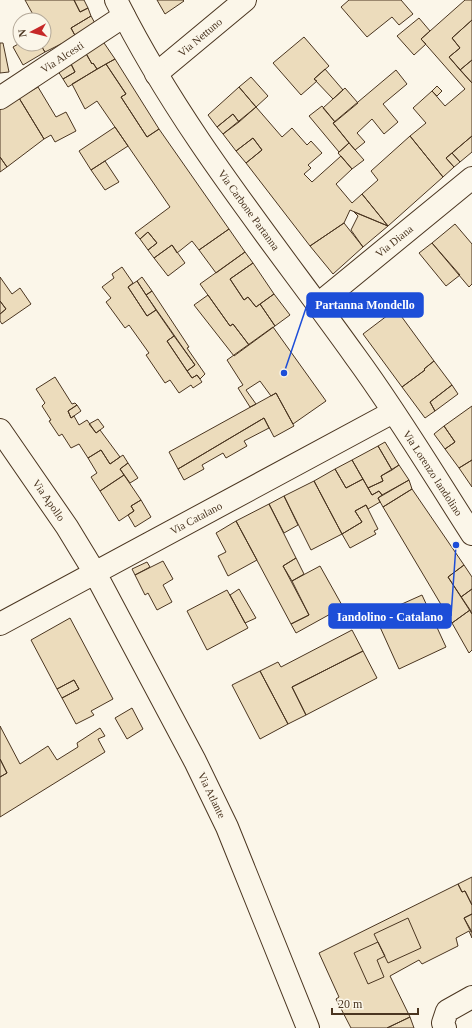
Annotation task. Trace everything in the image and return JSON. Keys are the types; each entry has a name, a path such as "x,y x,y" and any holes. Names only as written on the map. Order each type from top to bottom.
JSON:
{"street":[{"name":"Via Nettuno","path":"156,74 245,0"},
{"name":"Via Carbone Partanna","path":"120,8 181,116 316,305 356,356 393,412"},
{"name":"Via Alcesti","path":"0,98 120,8"},
{"name":"Via Diana","path":"316,305 472,178"},
{"name":"Via Lorenzo Iandolino","path":"393,412 472,534"},
{"name":"Via Catalano","path":"0,624 393,412"},
{"name":"Via Apollo","path":"0,430 67,527 95,573"},
{"name":"Via Atlante","path":"95,573 195,761 227,827 308,1028"},
{"path":"446,1020 472,997"}],"building":[{"path":"25,0 74,0 80,12 88,8 91,16 71,28 78,41 64,51 61,44 52,48 52,12 32,12"},
{"path":"74,0 84,0 88,8 80,12"},
{"path":"157,0 183,0 184,1 165,14"},
{"path":"349,0 401,0 413,14 399,25 392,17 367,37 341,7"},
{"path":"465,0 472,0 472,20 452,38 460,48 449,57 472,83 472,136 446,158 454,167 443,177 410,136 426,123 413,108 432,91 445,106 465,89 421,39"},
{"path":"91,16 97,27 78,41 71,28"},
{"path":"419,18 430,31 421,39 426,44 414,55 397,36"},
{"path":"472,20 472,60 460,70 449,57 460,48 452,38"},
{"path":"304,37 329,66 314,79 317,81 301,95 273,63"},
{"path":"102,40 115,59 97,69 93,63 92,64 84,50"},
{"path":"0,43 3,43 9,72 0,73"},
{"path":"84,50 92,64 93,63 97,69 68,87 63,79 75,72 69,60"},
{"path":"16,52 45,52 23,65"},
{"path":"115,59 159,129 147,137 121,97 126,94 106,64"},
{"path":"69,60 75,72 63,79 56,68"},
{"path":"472,60 472,83 460,70"},
{"path":"106,64 126,94 121,97 147,137 159,129 229,229 199,250 192,241 177,253 172,245 154,258 148,250 157,243 148,232 140,239 135,233 170,207 97,101 85,109 72,84"},
{"path":"325,69 343,90 333,99 314,79"},
{"path":"396,70 407,84 383,104 398,122 384,134 372,119 357,133 365,142 355,150 333,123"},
{"path":"251,77 268,96 256,107 239,87"},
{"path":"437,86 442,91 437,96 432,91"},
{"path":"38,87 56,117 66,112 76,131 55,142 51,135 44,139 19,98"},
{"path":"239,87 256,107 239,122 233,114 217,127 208,115"},
{"path":"345,88 358,103 335,122 323,108"},
{"path":"19,98 44,139 7,167 0,157 0,109"},
{"path":"322,106 349,143 339,152 309,116"},
{"path":"256,107 282,137 292,128 307,145 311,141 322,153 308,165 311,168 304,174 312,182 341,156 352,169 336,184 352,203 362,194 388,226 350,210 344,223 310,246 246,163 262,150 253,138 236,151 223,134"},
{"path":"233,114 239,122 223,134 217,127"},
{"path":"115,127 128,146 91,170 79,151"},
{"path":"410,136 443,177 388,226 362,194 378,180 371,171"},
{"path":"472,136 472,152 460,162 452,153"},
{"path":"253,138 262,150 246,163 236,151"},
{"path":"349,143 364,160 352,169 338,153"},
{"path":"452,153 460,162 454,167 446,158"},
{"path":"0,157 7,167 0,172"},
{"path":"105,161 119,182 105,190 91,170"},
{"path":"354,212 388,226 363,247 351,230 358,216"},
{"path":"344,223 363,247 333,274 310,246"},
{"path":"455,224 472,244 472,284 469,287 432,243"},
{"path":"229,229 245,252 216,273 199,250"},
{"path":"148,232 157,243 148,250 140,239"},
{"path":"432,243 460,275 446,286 419,253"},
{"path":"172,245 185,263 168,276 154,258"},
{"path":"245,252 253,263 230,279 244,300 248,297 256,307 260,304 275,326 249,345 233,324 230,326 200,284"},
{"path":"253,263 274,294 256,307 248,297 244,300 230,279"},
{"path":"122,267 133,283 128,287 147,316 156,310 174,336 167,341 192,378 197,375 202,382 193,388 191,385 179,393 170,380 165,383 146,355 149,353 129,325 125,328 106,302 111,298 102,287 114,278 112,274"},
{"path":"0,277 12,294 20,288 31,304 2,324 0,321 0,314 6,309 0,301"},
{"path":"142,277 152,291 146,295 137,281"},
{"path":"137,281 156,310 147,316 128,287"},
{"path":"152,291 205,374 200,379 197,375 192,378 187,371 195,365 146,295"},
{"path":"274,294 290,315 275,326 260,304"},
{"path":"208,295 230,326 233,324 249,345 234,356 194,305"},
{"path":"0,301 6,309 0,314"},
{"path":"396,309 434,361 424,369 425,370 402,387 363,334"},
{"path":"273,327 326,401 293,424 276,393 271,396 260,381 246,390 256,404 250,407 238,388 243,385 227,360"},
{"path":"174,336 195,365 187,371 167,341"},
{"path":"434,361 452,385 430,402 435,411 425,418 402,387 425,370 424,369"},
{"path":"55,377 72,404 75,403 77,405 68,411 71,418 74,416 79,425 87,420 96,433 100,430 120,457 110,464 101,450 88,458 79,444 71,448 62,434 59,436 49,421 51,420 42,406 45,403 36,389"},
{"path":"452,385 458,394 435,411 430,402"},
{"path":"276,393 294,426 274,437 264,418 178,469 169,452"},
{"path":"77,405 81,411 71,418 68,411"},
{"path":"472,406 472,460 459,468 445,449 455,442 444,426"},
{"path":"264,418 269,428 244,441 247,446 226,458 223,453 202,465 204,469 184,480 178,469"},
{"path":"98,419 104,427 96,433 89,424"},
{"path":"444,426 455,442 445,449 434,434"},
{"path":"385,442 399,465 392,470 378,446"},
{"path":"378,446 392,470 381,476 383,481 368,488 352,460"},
{"path":"101,450 110,464 123,455 128,463 120,469 124,475 100,491 91,477 97,473 88,458"},
{"path":"352,460 363,479 346,488 335,469"},
{"path":"472,460 472,487 459,468"},
{"path":"128,463 138,478 130,483 120,469"},
{"path":"399,465 409,480 382,495 379,491 372,495 368,488 383,481 381,476"},
{"path":"335,469 346,488 363,479 372,495 379,491 382,495 378,498 380,502 368,509 366,505 355,511 362,522 342,534 314,481"},
{"path":"124,475 141,500 131,506 134,511 119,521 100,491"},
{"path":"409,480 412,489 383,507 378,498"},
{"path":"314,481 342,534 311,550 284,496"},
{"path":"412,489 464,565 448,577 470,610 452,623 383,507"},
{"path":"284,496 298,525 284,533 269,504"},
{"path":"141,500 151,517 135,527 128,515 134,511 131,506"},
{"path":"269,504 296,558 283,566 309,615 291,624 236,521"},
{"path":"366,505 378,529 374,531 376,534 350,548 342,534 362,522 355,511"},
{"path":"236,521 257,560 228,576 218,556 226,552 216,533"},
{"path":"296,558 304,574 292,581 283,566"},
{"path":"163,561 173,579 163,585 172,602 157,610 148,593 145,595 135,575"},
{"path":"147,562 150,567 135,575 132,569"},
{"path":"464,565 472,577 472,589 461,597 448,577"},
{"path":"320,566 343,607 296,633 291,624 309,615 292,581"},
{"path":"239,589 256,618 245,623 230,595"},
{"path":"472,589 472,614 461,597"},
{"path":"227,590 248,628 207,650 187,611"},
{"path":"422,595 446,647 399,669 375,616"},
{"path":"470,610 472,614 472,650 469,653 452,623"},
{"path":"70,618 113,699 91,711 94,715 76,724 62,698 79,689 74,680 57,689 31,640"},
{"path":"352,630 363,651 292,687 306,715 288,724 260,671 278,662 281,667"},
{"path":"363,651 377,678 306,715 292,687"},
{"path":"260,671 288,724 260,739 232,685"},
{"path":"74,680 79,689 62,698 57,689"},
{"path":"132,708 143,729 127,739 115,718"},
{"path":"0,726 20,764 48,746 57,760 78,747 77,743 100,728 105,736 98,739 105,752 0,817 0,777 7,773 0,759"},
{"path":"0,759 7,773 0,777"},
{"path":"472,877 472,905 465,891 462,892 458,884"},
{"path":"458,884 462,892 465,891 472,905 472,914 464,918 472,932 472,938 469,931 456,938 458,946 422,964 419,960 390,976 410,1017 387,1028 351,1028 336,999 339,997 319,953"},
{"path":"472,914 472,932 471,932 464,918"},
{"path":"408,918 421,948 388,963 374,934"},
{"path":"378,942 385,956 377,960 384,977 368,984 354,953"},
{"path":"410,1017 414,1028 387,1028"}],"place":[{"name":"Partanna Mondello","path":"284,373"},
{"name":"Iandolino - Catalano","path":"456,545"}]}
